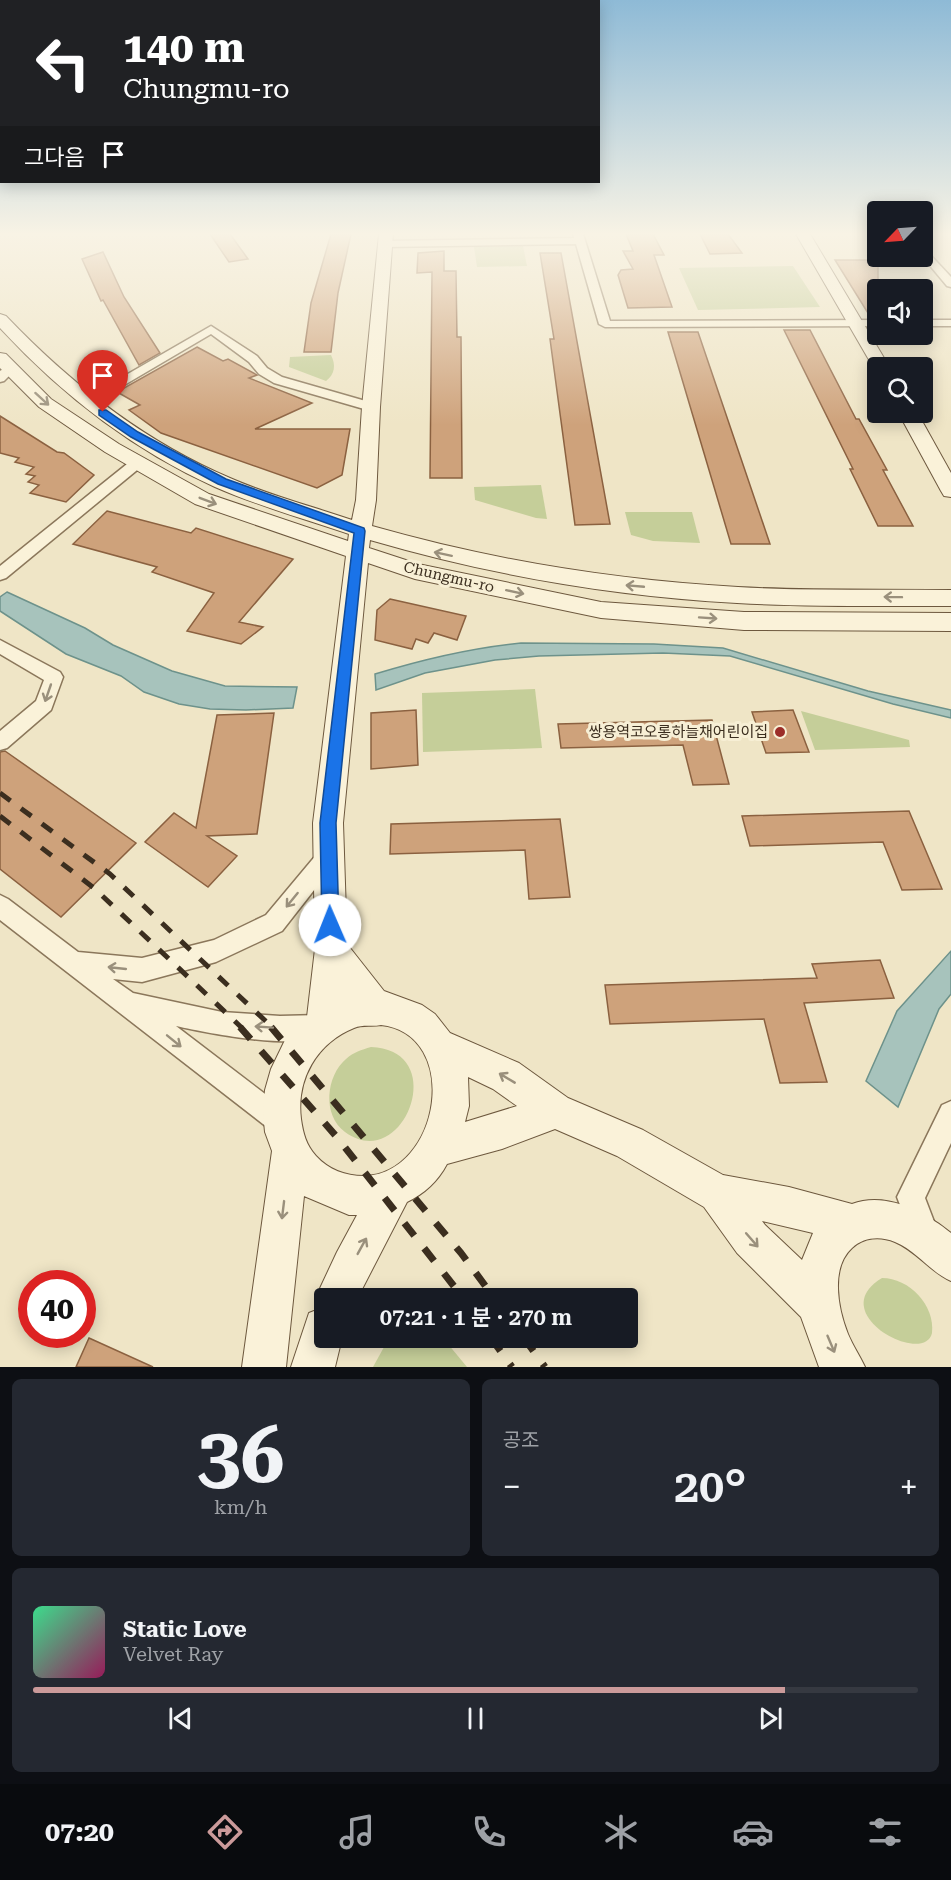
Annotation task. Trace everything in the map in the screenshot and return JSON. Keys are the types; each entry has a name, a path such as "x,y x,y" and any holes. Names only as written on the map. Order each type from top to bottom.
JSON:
{"street":[{"path":"323,1027 331,949 328,823 359,541 366,500 380,298"},
{"path":"597,298 605,324 867,323"},
{"path":"842,298 876,357"},
{"name":"Chungmu-ro","path":"0,320 56,375 87,401 135,435 222,482 359,541 415,571 601,610 744,621 951,622"},
{"path":"933,323 951,323"},
{"path":"87,401 211,329 253,359 263,371 278,380 371,407"},
{"name":"Chungmu-ro","path":"4,368 45,403 137,463 202,499 359,541 424,550 521,571 614,585 737,595 951,598"},
{"path":"913,423 951,491"},
{"path":"0,574 137,463"},
{"path":"0,646 54,677 44,705 0,742"},
{"path":"72,963 142,970 216,951 274,923 329,855"},
{"path":"0,906 72,963 129,1004 286,1137 308,1177 333,1193 363,1197 393,1191 419,1173 439,1148 450,1118 453,1087 446,1058 431,1034 411,1017 386,1009 360,1009 334,1018 311,1036 293,1061 283,1091 286,1137 264,1367"},
{"path":"331,949 376,1009"},
{"path":"129,1004 222,1024 280,1028 323,1027"},
{"path":"438,1045 506,1076 555,1111 630,1143 718,1193 862,1221 900,1223 944,1254"},
{"path":"439,1148 502,1130 555,1111"},
{"path":"843,1367 823,1326 817,1292 820,1262 832,1238 911,1197 951,1114"},
{"path":"341,1288 393,1191"},
{"path":"718,1193 750,1239 820,1307"},
{"path":"911,1197 944,1254"},
{"path":"313,1367 318,1348"}],"green space":[{"path":"692,298 814,298 820,307 698,310"},
{"path":"331,355 334,369 326,381 289,367 290,357"},
{"path":"541,485 547,519 536,518 475,500 474,487"},
{"path":"625,512 692,512 700,543 653,541 631,535"},
{"path":"535,689 542,748 423,752 422,693"},
{"path":"801,711 909,740 910,747 815,750"},
{"path":"371,1047 396,1053 409,1068 414,1087 410,1107 400,1125 385,1137 366,1141 345,1132 338,1125 333,1116 329,1096 334,1075 339,1066 352,1055"},
{"path":"882,1278 902,1283 925,1303 932,1323 932,1333 925,1342 913,1344 897,1340 870,1320 864,1306 867,1292"},
{"path":"383,1348 451,1348 467,1367 373,1367"}],"water":[{"path":"7,592 85,628 113,645 172,671 225,686 297,687 293,708 210,709 179,704 144,692 121,676 66,654 0,611 0,597"},
{"path":"521,643 654,644 723,648 868,691 951,710 951,718 893,704 730,656 663,653 539,656 495,660 425,673 376,690 375,674 447,655"},
{"path":"951,951 951,994 939,1009 898,1107 866,1081 897,1011"}],"building":[{"path":"100,298 125,298 160,353 139,365 103,300 101,301"},
{"path":"313,298 337,298 331,352 304,352"},
{"path":"432,298 456,298 457,337 461,337 462,478 430,478"},
{"path":"547,298 569,298 610,524 575,525 550,339 554,339"},
{"path":"625,298 669,298 672,307 628,308"},
{"path":"858,298 867,298 867,312"},
{"path":"784,330 810,330 856,419 859,419 887,470 883,470 913,526 878,526 850,469 853,469"},
{"path":"668,332 698,332 770,544 731,544"},
{"path":"197,347 223,361 228,359 257,375 249,378 312,403 255,429 350,429 342,475 317,488 161,433 129,410 140,405 117,392"},
{"path":"0,416 57,452 64,453 94,475 66,502 30,493 39,485 28,482 35,476 26,474 34,467 15,462 19,458 0,453"},
{"path":"107,511 191,533 196,528 293,559 239,622 263,627 241,644 187,631 214,593 152,572 157,567 73,544"},
{"path":"390,599 466,616 457,640 434,633 428,643 416,639 412,649 375,640 377,610"},
{"path":"416,710 418,765 371,769 371,713"},
{"name":"쌍용역코오롱하늘채어린이집","path":"793,710 809,752 766,753 752,712"},
{"path":"274,713 257,834 207,836 237,856 208,887 145,842 174,813 196,828 217,715"},
{"path":"712,720 729,784 693,785 683,745 561,748 558,724"},
{"path":"5,751 136,843 61,917 0,869 0,752"},
{"path":"909,811 942,889 902,890 883,842 750,846 742,816"},
{"path":"560,819 570,897 529,899 525,850 390,854 391,824"},
{"path":"880,960 894,998 804,1003 827,1082 780,1083 764,1019 610,1024 605,985 817,978 812,964"},
{"path":"96,1341 153,1367 76,1367 85,1348 96,1348"}],"railway":[{"path":"0,793 110,874 273,1028"},
{"path":"0,816 94,888 242,1028"},
{"path":"240,1027 336,1136 455,1288"},
{"path":"271,1027 461,1253 487,1288"},
{"path":"498,1348 512,1367"},
{"path":"531,1348 545,1367"}],"place":[{"name":"쌍용역코오롱하늘채어린이집","path":"780,732"}],"route":[{"path":"103,412 135,435 222,482 360,531 328,823 330,925"}]}
